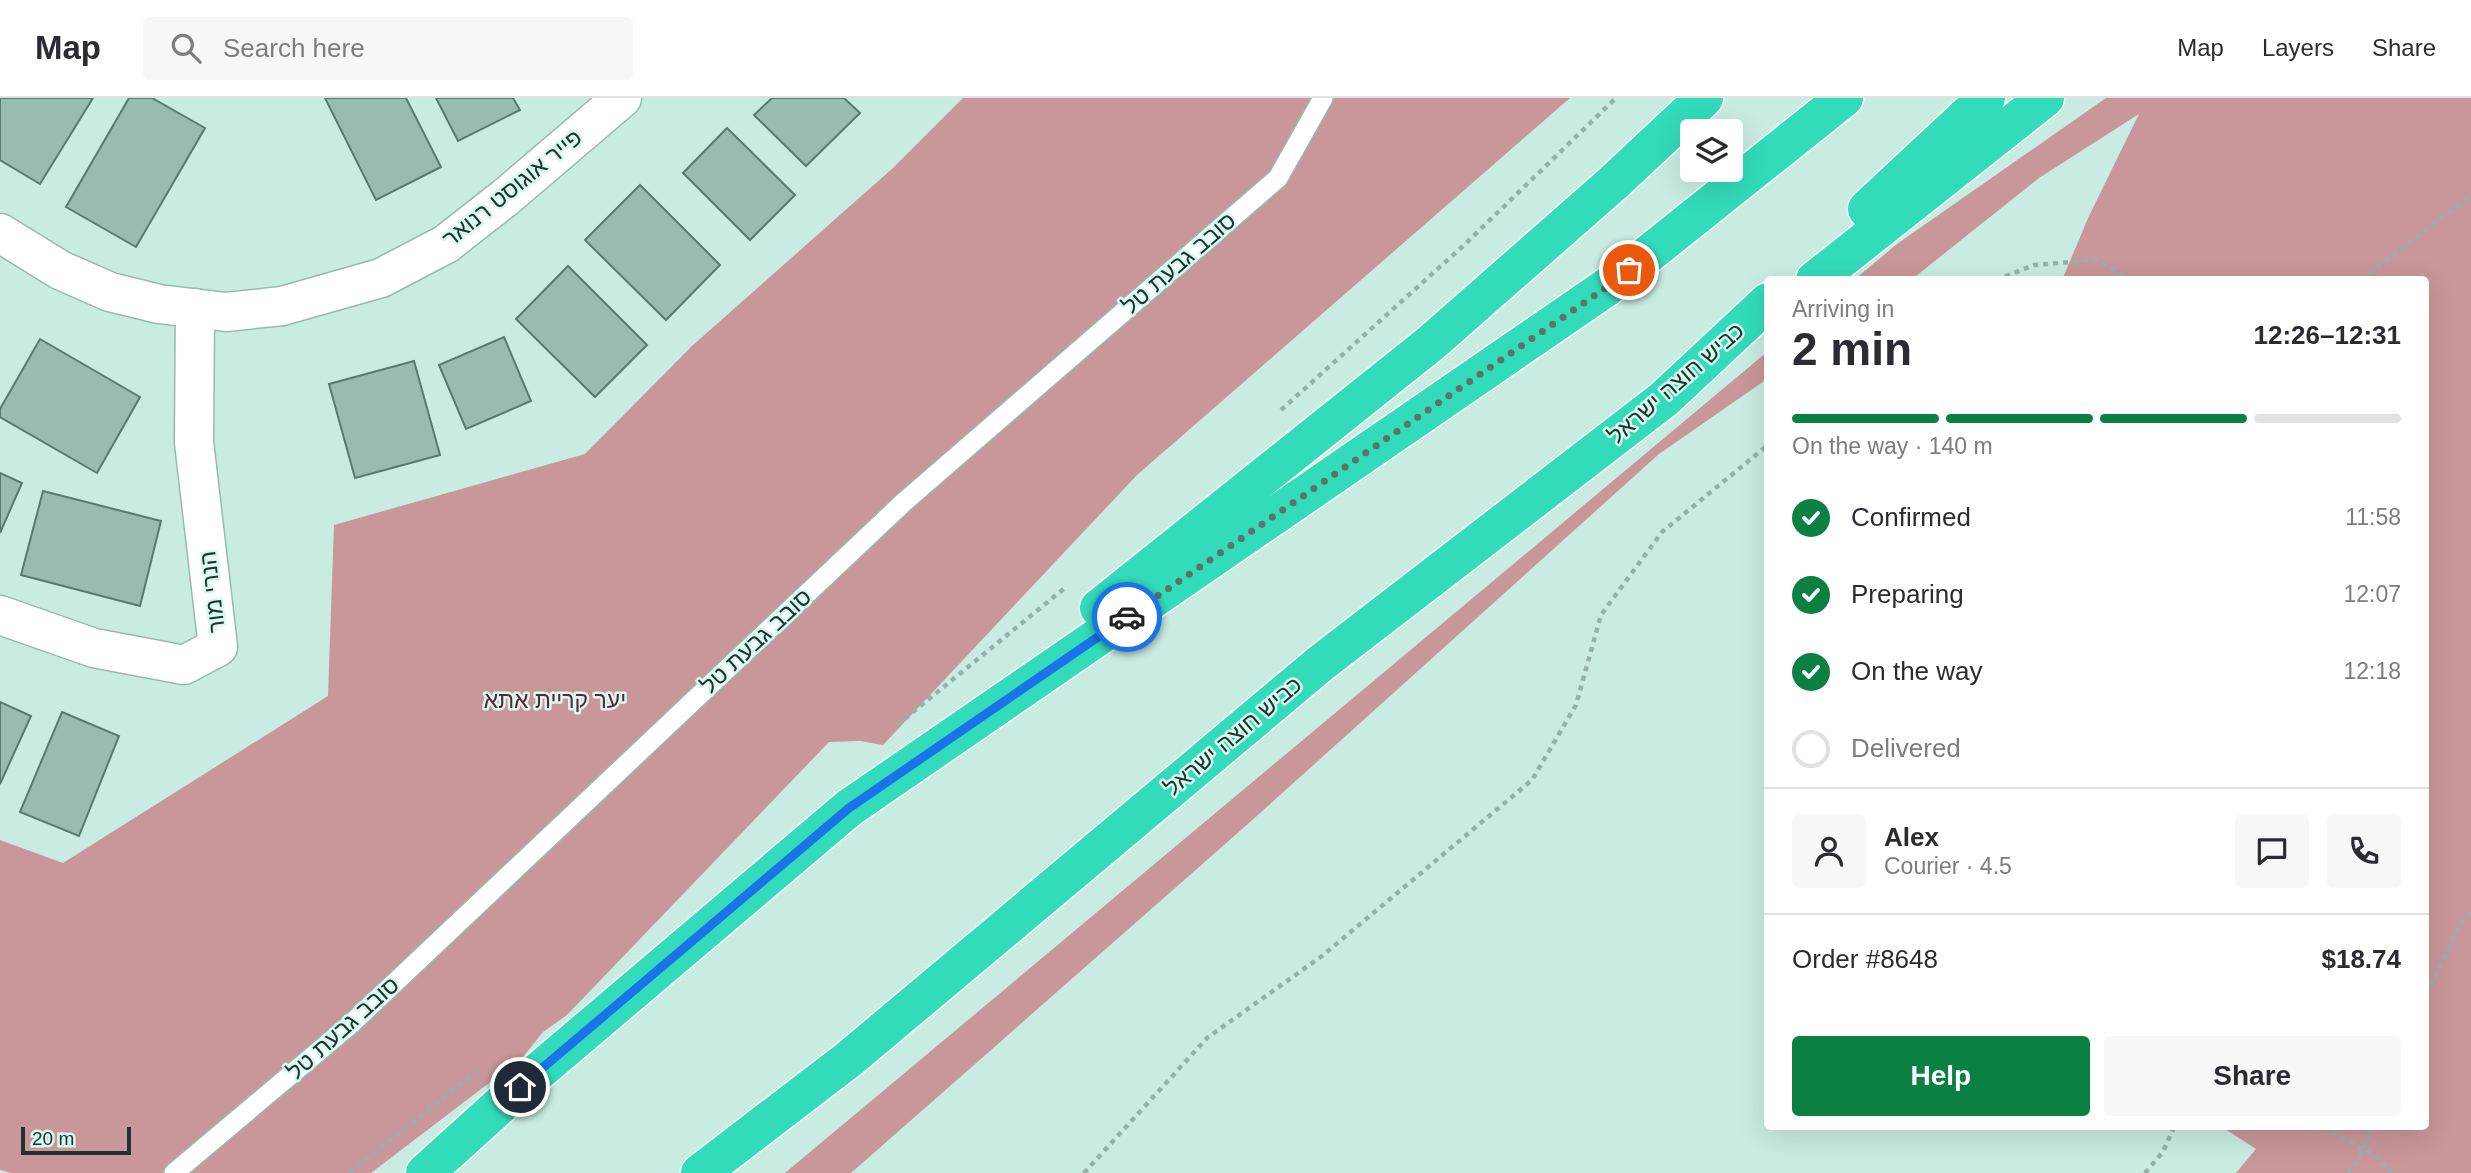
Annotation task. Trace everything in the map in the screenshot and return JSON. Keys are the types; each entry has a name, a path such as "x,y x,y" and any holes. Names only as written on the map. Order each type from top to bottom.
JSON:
{"highway":[{"path":"425,1173 520,1087 849,808 1431,342 1612,184 1704,98"},
{"path":"849,808 1607,287 1844,98"},
{"path":"1795,276 1986,98"},
{"path":"1820,276 2045,98"},
{"name":"כביש חוצה ישראל","path":"700,1173 849,1059 1321,663 1664,399 1764,306"},
{"path":"1664,399 1764,320"}],"street":[{"name":"פייר אוגוסט רנואר","path":"0,233 60,270 110,292 159,304 226,312 282,306 381,278 446,244 506,197 622,98"},
{"name":"הנרי מור","path":"0,615 94,648 184,665 218,647 194,442 195,308"}],"lane":[{"name":"סובב גבעת טל","path":"174,1173 351,1024 904,502 1278,178 1323,98"}],"path":[{"path":"1276,414 1462,247 1616,98"},
{"path":"2366,276 2471,195"},
{"path":"2006,276 2034,265 2098,260 2124,276"},
{"path":"1084,1173 1207,1038 1322,956 1532,780 1576,705 1601,615 1662,532 1764,448"},
{"path":"895,727 1076,579"},
{"path":"2429,989 2461,923 2471,913"},
{"path":"349,1173 484,1065"},
{"path":"2145,1173 2163,1152 2173,1130"},
{"path":"2328,1130 2376,1156 2392,1173"},
{"path":"2348,1173 2364,1150 2370,1130"}],"green space":[{"name":"יער קריית אתא","path":"963,98 1570,98 1137,475 883,745 860,741 829,742 567,1015 543,1032 523,1057 371,1173 11,1173 0,1170 0,840 63,863 328,696 334,525 585,454 693,345 893,168"},
{"path":"2106,98 2471,98 2471,1173 2236,1173 2256,1149 2227,1130 2429,1130 2429,276 2064,276 2089,216 2139,114 2039,178 1916,276 1859,276 1897,244"},
{"path":"1764,355 1764,381 1659,454 1249,823 851,1173 785,1173"}],"building":[{"path":"0,98 93,98 40,184 0,160"},
{"path":"129,98 152,98 205,128 136,247 66,207"},
{"path":"325,98 406,98 441,167 376,200"},
{"path":"436,98 513,98 520,110 458,141"},
{"path":"772,98 844,98 860,113 806,166 754,115"},
{"path":"727,128 795,195 750,240 683,173"},
{"path":"640,185 720,265 666,320 585,240"},
{"path":"568,266 647,345 595,397 516,319"},
{"path":"504,337 531,401 466,429 439,365"},
{"path":"40,339 140,397 97,473 0,417 0,409"},
{"path":"414,361 440,455 355,478 329,384"},
{"path":"0,473 22,483 0,533"},
{"path":"43,491 161,521 140,606 21,575"},
{"path":"0,702 31,716 0,784"},
{"path":"62,712 119,736 79,836 20,812"}],"way so far":[{"path":"1127,617 1629,270"}],"route":[{"path":"520,1087 849,808 1127,617"}]}
